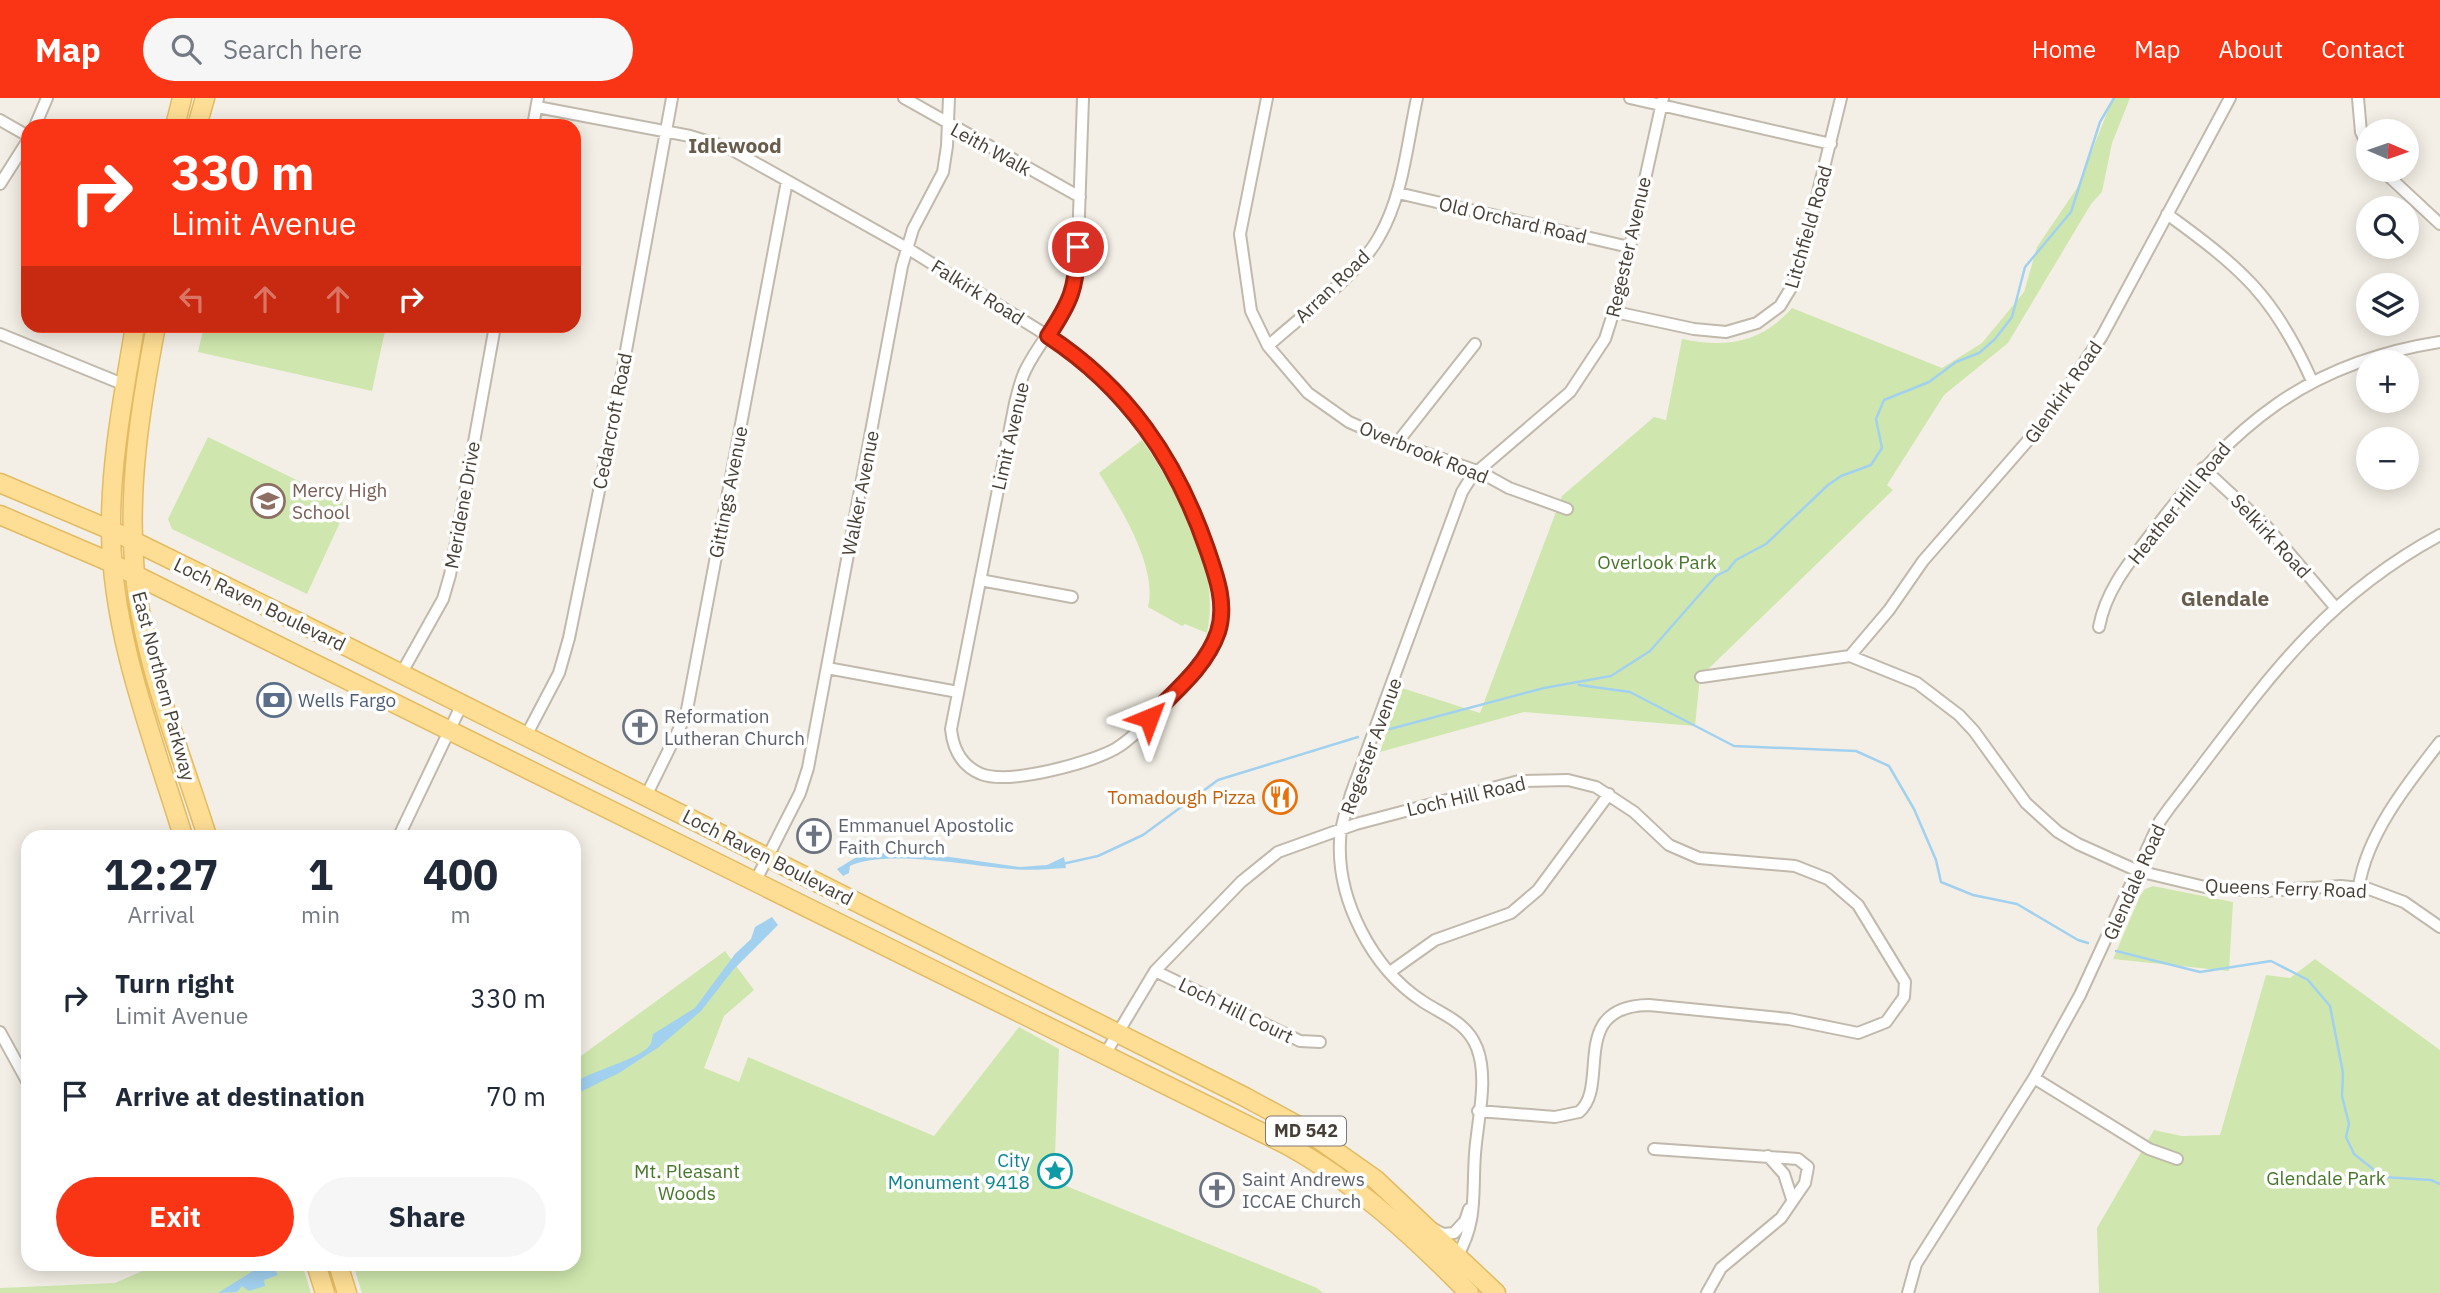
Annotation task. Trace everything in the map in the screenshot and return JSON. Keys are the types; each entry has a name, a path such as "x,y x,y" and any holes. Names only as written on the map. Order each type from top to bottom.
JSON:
{"main road":[{"path":"177,119 182,98"},
{"path":"199,119 205,98"},
{"name":"East Northern Parkway","path":"134,333 125,385 111,530 114,565 124,638 135,683 181,830"},
{"name":"East Northern Parkway","path":"155,333 137,440 133,542 135,577 147,639 205,830"},
{"name":"Loch Raven Boulevard","path":"0,483 111,530 1075,1010 1304,1129 1376,1180 1421,1222 1453,1265 1469,1293"},
{"name":"Loch Raven Boulevard","path":"0,515 114,565 1318,1162 1361,1193 1381,1196 1453,1265 1496,1293"},
{"path":"1169,1088 1178,1081 1177,1063"},
{"path":"1453,1265 1461,1293"},
{"path":"318,1271 325,1293"},
{"path":"340,1271 347,1293"}],"street":[{"path":"38,119 47,98"},
{"name":"Cedarcroft Road","path":"526,736 559,673 569,638 672,98"},
{"name":"Leith Walk","path":"904,98 1080,197"},
{"name":"Walker Avenue","path":"754,884 806,779 907,248 943,172 949,98"},
{"name":"Limit Avenue","path":"980,774 962,760 952,740 958,692 1015,403 1025,370 1070,303 1073,291 1080,197 1083,98"},
{"name":"Overbrook Road","path":"1267,98 1240,234 1251,312 1268,346 1294,379 1328,409 1397,443 1480,472 1509,488 1567,509"},
{"name":"Arran Road","path":"1268,346 1370,250 1387,221 1398,193 1417,98"},
{"path":"1630,98 1662,102 1831,144"},
{"name":"Litchfield Road","path":"1615,312 1726,332 1757,323 1772,313 1788,297 1797,278 1841,98"},
{"name":"Glenkirk Road","path":"1850,656 1889,610 1923,561 2045,421 2102,336 2230,98"},
{"path":"2358,98 2360,119"},
{"name":"Falkirk Road","path":"537,102 729,148 907,248 1076,355 1124,398 1168,460 1190,502 1218,579 1221,618 1212,646 1198,667 1121,745 1053,769 1003,777 980,774"},
{"name":"Regester Avenue","path":"1453,1265 1472,1224 1480,1060 1470,1035 1462,1025 1405,988 1390,972 1356,920 1342,867 1340,837 1351,794 1462,492 1472,476 1480,472 1580,382 1605,339 1615,312 1662,102"},
{"path":"0,120 21,134"},
{"path":"0,184 21,150"},
{"name":"Gittings Avenue","path":"646,796 686,715 787,181"},
{"path":"2395,182 2440,224"},
{"name":"Old Orchard Road","path":"1398,193 1629,247"},
{"path":"2167,214 2219,252 2264,295 2291,337 2312,381"},
{"name":"Meridene Drive","path":"401,674 443,599 450,575 494,333"},
{"path":"0,334 125,385"},
{"name":"Heather Hill Road","path":"2099,627 2106,603 2119,578 2203,468 2256,418 2312,381 2368,358 2440,342"},
{"path":"1397,443 1475,344"},
{"name":"Selkirk Road","path":"2203,468 2267,527 2335,607"},
{"name":"Glendale Road","path":"1908,1293 1916,1264 2034,1078 2080,995 2160,822 2170,807 2291,650 2335,607 2372,577 2440,535"},
{"path":"980,580 1072,597"},
{"name":"Queens Ferry Road","path":"1701,677 1850,656 1917,683 1938,698 1975,731 2040,818 2078,844 2138,871 2182,883 2234,890 2359,886 2404,902 2440,927"},
{"path":"827,668 958,692"},
{"path":"402,830 462,704"},
{"path":"2359,886 2361,870 2372,844 2440,742"},
{"name":"Loch Hill Road","path":"1104,1056 1155,971 1266,860 1286,847 1343,828 1519,781 1568,780 1609,794 1634,812 1669,845 1687,854 1708,859 1795,866 1835,883 1858,905 1897,964 1905,982 1904,997 1886,1022 1858,1033 1789,1019 1649,1005 1632,1007 1612,1017 1601,1030 1593,1053 1588,1100 1579,1112 1555,1117 1478,1111"},
{"path":"1390,972 1435,940 1511,913 1538,890 1609,794"},
{"name":"Loch Hill Court","path":"1155,971 1300,1041 1320,1042"},
{"path":"0,1032 21,1070"},
{"path":"2034,1078 2149,1149 2177,1159"},
{"path":"1654,1149 1798,1158 1808,1167 1805,1183 1781,1218 1721,1268 1707,1293"},
{"path":"1768,1156 1784,1174 1792,1199"},
{"name":"Regester Avenue","path":"1421,1222 1443,1234 1454,1233 1465,1222 1472,1204"}],"green space":[{"name":"Overlook Park","path":"2113,98 2130,98 2112,143 2102,192 2091,204 2008,343 1944,395 1887,485 1893,490 1700,677 1695,726 1524,712 1380,752 1402,688 1480,713 1562,496 1654,417 1666,420 1682,339 1714,343 1742,340 1768,329 1792,308 1942,368 1982,343 2024,292 2037,247 2077,188"},
{"path":"202,333 384,333 372,391 198,352"},
{"path":"208,437 348,505 307,594 172,529 168,519"},
{"path":"1142,440 1183,508 1203,556 1210,607 1207,633 1185,624 1182,626 1148,607 1148,574 1142,556 1126,520 1099,473"},
{"path":"2153,886 2233,902 2229,971 2113,959 2140,896 2145,889"},
{"name":"Mt. Pleasant Woods","path":"725,951 754,990 724,1016 704,1068 739,1082 748,1057 934,1136 1019,1027 1059,1049 1054,1181 1317,1288 1323,1293 362,1293 355,1271 581,1271 581,1056"},
{"name":"Glendale Park","path":"2315,959 2440,1050 2440,1293 2099,1293 2097,1228 2154,1130 2182,1136 2220,1135 2266,975 2290,978"},
{"path":"142,1271 304,1271 311,1293 0,1293 0,1288 115,1283"}],"water":[{"path":"908,851 1020,867 1047,865 1064,857 1066,868 1018,870 929,860 884,859 850,866 849,873 843,876 837,869 860,855"},
{"path":"772,917 778,925 733,970 701,1011 659,1047 619,1073 581,1092 581,1078 637,1055 651,1044 653,1034 695,1008 735,954 751,939 755,927"},
{"path":"253,1271 276,1271 278,1275 264,1280 265,1286 249,1291 242,1286 237,1292 218,1293"}],"waterway":[{"path":"1390,729 1544,688 1611,676 1650,651 1716,576 1728,570 1736,560 1766,544 1828,485 1841,476 1871,465 1882,448 1876,419 1884,400 1929,382 1956,362 1979,353 1995,339 2012,317 2025,267 2071,212 2100,122 2114,98"},
{"path":"1579,685 1630,692 1734,746 1856,751 1889,766 1914,809 1936,860 1941,882 1973,895 2017,904 2078,940 2088,943"},
{"path":"1062,864 1098,856 1143,835 1218,780 1358,737"},
{"path":"2116,951 2200,972 2271,961 2308,980 2330,1006 2343,1073 2342,1096 2349,1124 2346,1137 2354,1154 2383,1177 2431,1180 2440,1184"}],"place":[{"name":"Mercy High School","path":"268,501"},
{"name":"Wells Fargo","path":"274,700"},
{"name":"Reformation Lutheran Church","path":"640,727"},
{"name":"Tomadough Pizza","path":"1280,797"},
{"name":"Emmanuel Apostolic Faith Church","path":"814,836"},
{"name":"City Monument 9418","path":"1055,1171"},
{"name":"Saint Andrews ICCAE Church","path":"1217,1190"}],"district":[{"name":"Idlewood","path":"735,146"},
{"name":"Glendale","path":"2225,599"}],"route":[{"path":"1078,247 1077,272 1070,303 1048,336 1101,375 1147,426 1184,490 1219,584 1221,618 1209,653 1149,718"}]}
